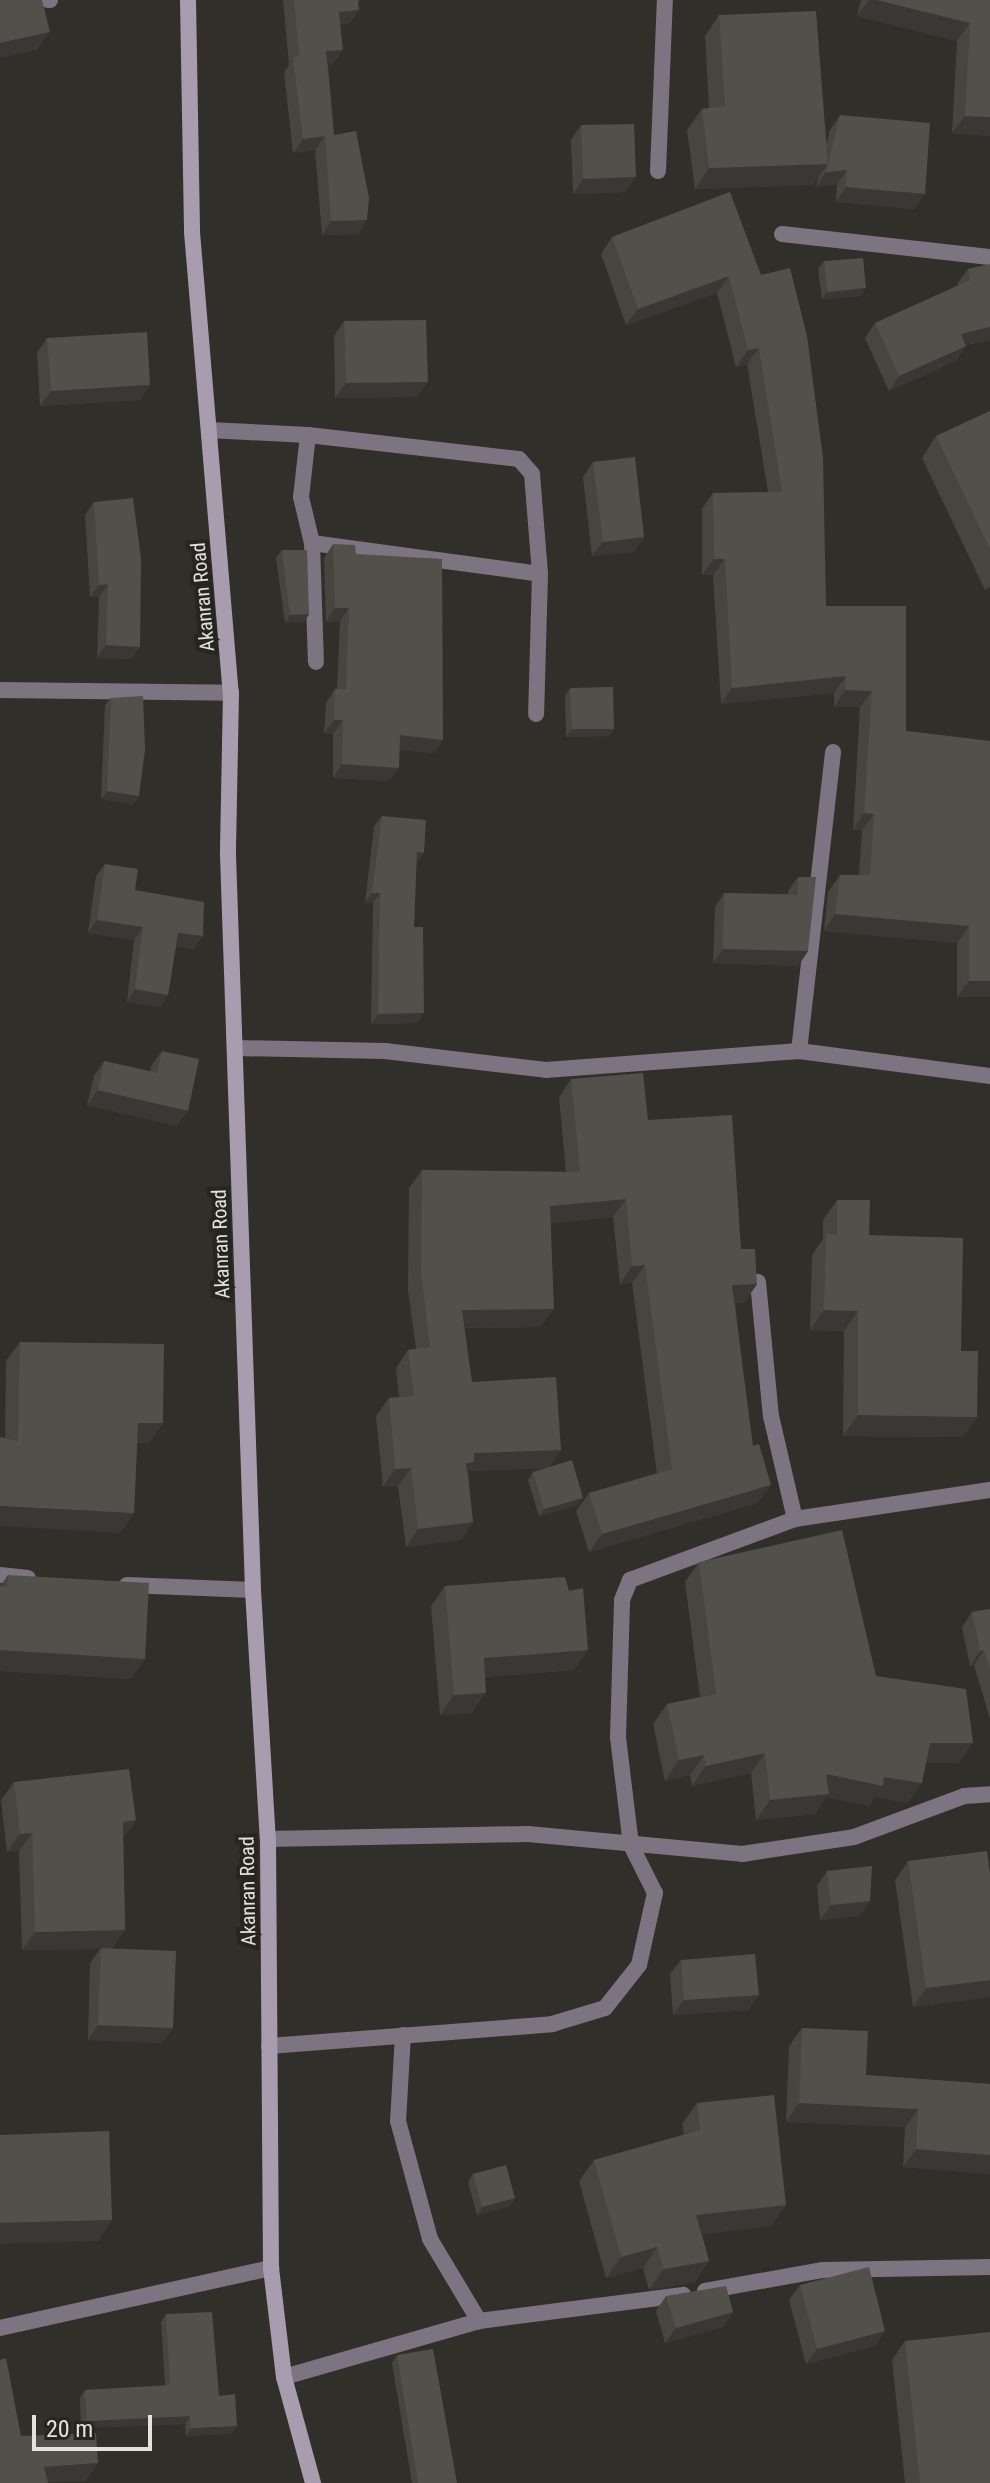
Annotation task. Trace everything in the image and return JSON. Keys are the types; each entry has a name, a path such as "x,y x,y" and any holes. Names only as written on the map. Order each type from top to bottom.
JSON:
{"main road":[{"name":"Akanran Road","path":"188,0 192,232 231,693 228,855 253,1590 268,1839 271,2268 284,2377 313,2483"}],"street":[{"path":"658,171 665,0"},
{"path":"782,234 990,257"},
{"path":"209,430 308,435 519,459 532,474 540,574 536,714"},
{"path":"308,435 301,497 312,543 316,662"},
{"path":"312,543 540,574"},
{"path":"0,690 231,693"},
{"path":"799,1051 833,752"},
{"path":"235,1048 385,1051 546,1070 799,1051 990,1076"},
{"path":"758,1282 771,1416 795,1519"},
{"path":"269,2046 552,2024 605,2008 639,1965 655,1893 631,1845 618,1737 622,1600 630,1580 795,1519 990,1490"},
{"path":"0,1575 42,1579"},
{"path":"115,1584 253,1590"},
{"path":"268,1839 528,1834 742,1854 854,1837 964,1796 990,1794"},
{"path":"403,2035 398,2121 430,2239 479,2321"},
{"path":"284,2377 479,2321 634,2304 823,2270 990,2267"},
{"path":"0,2328 271,2268"}],"building":[{"path":"0,0 42,0 50,32 0,43"},
{"path":"294,0 358,0 359,10 339,12 343,50 326,51 334,135 356,131 369,198 367,220 331,221 325,136 303,139 293,58 303,53 299,54"},
{"path":"877,0 990,0 990,117 965,116 970,23"},
{"path":"816,11 828,164 709,168 702,109 725,106 719,15"},
{"path":"840,115 930,123 925,194 846,187 847,170 826,172"},
{"path":"634,124 636,177 583,179 581,125"},
{"path":"730,192 761,275 790,268 807,336 823,458 826,606 906,606 906,731 990,741 990,981 969,981 969,926 835,914 840,875 870,875 874,814 864,813 872,691 845,690 846,676 732,688 725,559 714,559 713,493 782,492 759,348 748,350 729,276 638,309 612,237"},
{"path":"863,258 866,288 827,292 824,261"},
{"path":"990,264 990,327 961,334 966,346 899,376 875,323 970,280 968,269"},
{"path":"426,320 428,382 346,383 344,321"},
{"path":"147,332 150,385 51,391 47,338"},
{"path":"990,411 990,549 936,436"},
{"path":"635,457 644,537 603,542 593,462"},
{"path":"133,498 141,559 140,647 106,645 108,584 99,585 94,502"},
{"path":"333,544 355,545 356,554 442,559 443,740 400,735 399,768 342,764 343,720 334,720 335,689 346,689 349,608 335,608"},
{"path":"282,550 307,550 309,614 290,615"},
{"path":"613,687 614,729 572,729 570,688"},
{"path":"143,696 145,750 139,796 107,791 111,698"},
{"path":"382,816 426,820 424,853 417,852 414,927 423,927 424,1013 378,1014 380,893 372,893"},
{"path":"105,864 138,869 135,890 204,902 203,936 178,933 168,995 135,989 143,927 97,920"},
{"path":"798,877 816,877 808,951 723,949 724,893 798,895"},
{"path":"162,1051 199,1059 188,1111 98,1090 104,1061 157,1073"},
{"path":"643,1073 648,1120 732,1115 741,1249 755,1249 757,1284 732,1285 753,1446 759,1444 771,1485 602,1534 589,1493 672,1469 645,1265 632,1266 626,1199 550,1206 554,1309 462,1310 472,1382 556,1377 561,1450 474,1453 474,1462 466,1463 473,1522 418,1529 411,1468 395,1469 389,1398 414,1396 408,1350 430,1347 421,1272 422,1170 580,1172 571,1079"},
{"path":"837,1200 870,1200 869,1235 963,1238 961,1351 978,1351 977,1417 858,1415 858,1311 824,1310 826,1234 837,1235"},
{"path":"20,1342 164,1344 163,1423 138,1423 134,1513 0,1506 0,1437 18,1441"},
{"path":"572,1460 583,1498 544,1509 533,1472"},
{"path":"842,1530 876,1676 966,1689 973,1743 930,1743 922,1783 884,1777 883,1786 826,1774 829,1794 770,1800 765,1753 706,1766 704,1755 679,1760 667,1704 716,1694 699,1562"},
{"path":"8,1575 149,1583 145,1659 0,1650 0,1586 7,1587"},
{"path":"565,1577 569,1591 583,1588 588,1650 484,1658 486,1693 454,1695 445,1586"},
{"path":"990,1609 990,1669 984,1650 980,1651 972,1612"},
{"path":"129,1769 136,1820 123,1822 125,1930 35,1932 32,1833 20,1834 14,1782"},
{"path":"987,1851 990,1874 990,1980 926,1988 908,1861"},
{"path":"872,1866 870,1901 831,1905 827,1871"},
{"path":"101,1948 176,1951 173,2028 98,2025"},
{"path":"755,1954 759,1995 684,2000 681,1960"},
{"path":"802,2028 868,2031 866,2075 990,2084 990,2155 916,2149 918,2109 799,2103"},
{"path":"774,2095 786,2205 696,2215 709,2261 664,2269 657,2247 621,2257 594,2160 700,2130 697,2103"},
{"path":"109,2131 112,2220 0,2223 0,2135"},
{"path":"506,2165 515,2198 482,2207 473,2174"},
{"path":"869,2267 885,2331 817,2349 800,2285"},
{"path":"726,2286 733,2312 676,2328 666,2296"},
{"path":"212,2312 219,2396 235,2394 237,2426 191,2428 190,2416 87,2421 85,2390 170,2385 166,2314"},
{"path":"990,2332 990,2483 920,2483 905,2341"},
{"path":"433,2349 457,2483 418,2483 397,2355"},
{"path":"6,2358 21,2436 96,2433 98,2463 44,2467 48,2483 0,2483 0,2360"}]}
